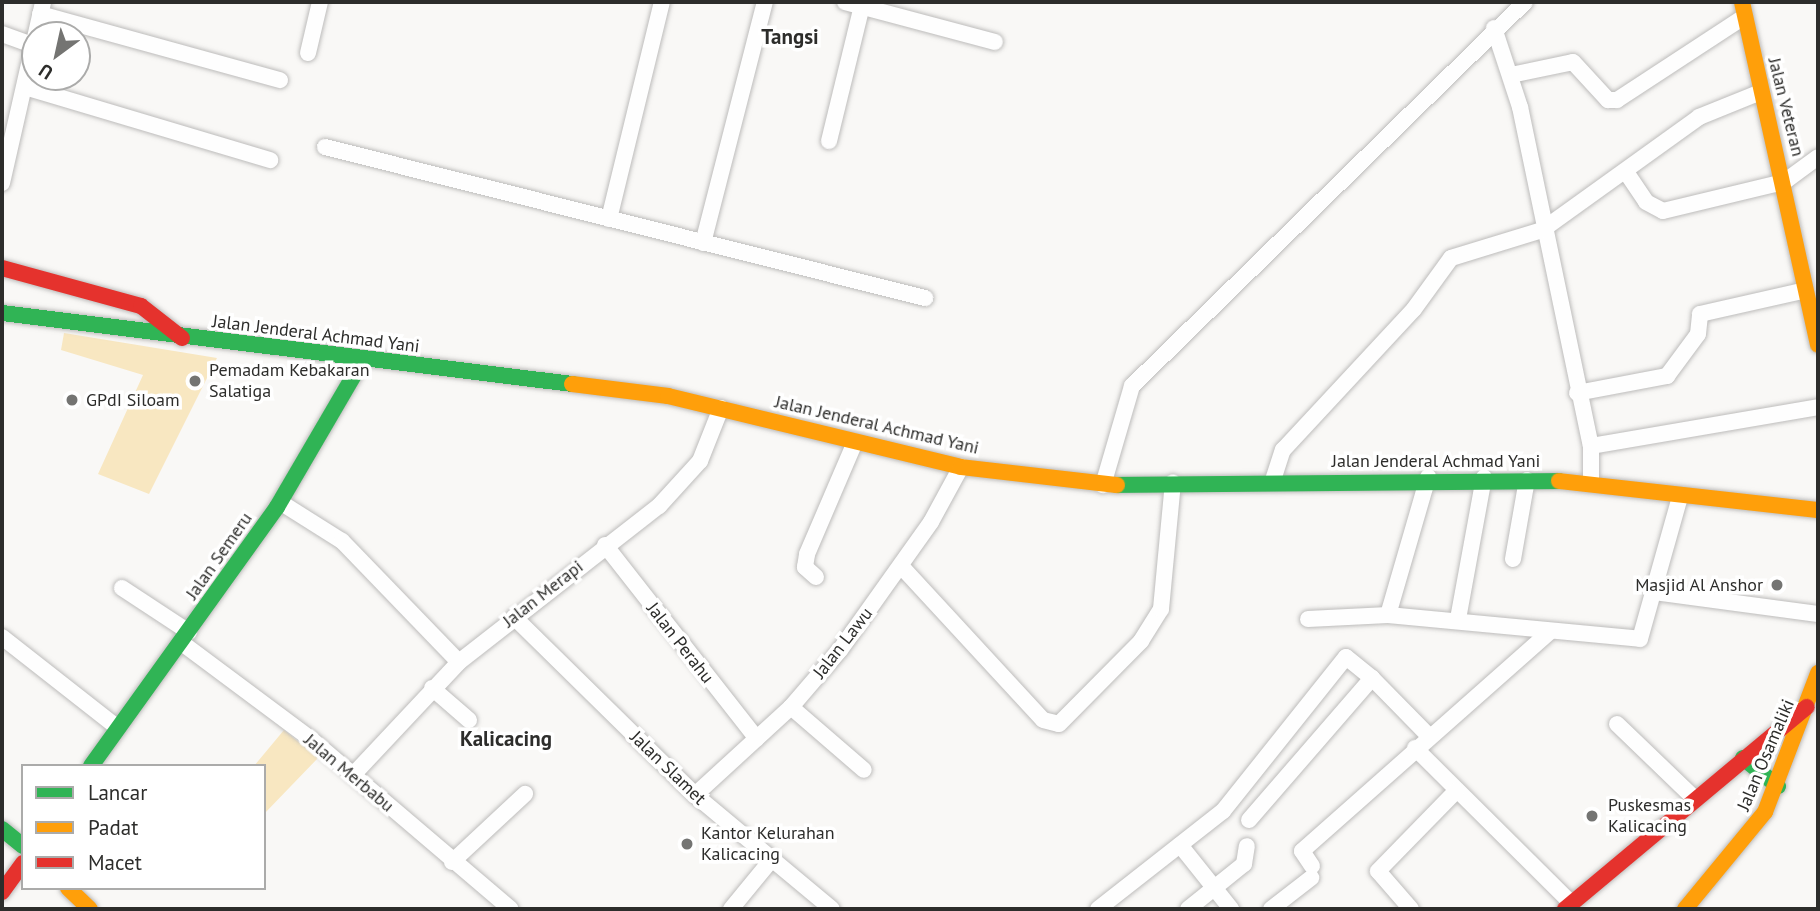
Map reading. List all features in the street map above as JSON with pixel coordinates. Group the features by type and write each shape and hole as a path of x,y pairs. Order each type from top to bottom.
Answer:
{"main road":[{"name":"Jalan Veteran","path":"1743,9 1784,182 1802,291 1818,345"},
{"path":"2,268 141,306 182,338"},
{"name":"Jalan Jenderal Achmad Yani","path":"2,313 363,360 603,386 721,408 961,467 1103,485 1484,477 1591,483 1680,497 1818,510"},
{"name":"Jalan Semeru","path":"92,764 280,502 363,360"},
{"name":"Jalan Osamaliki","path":"1685,909 1752,834 1777,786 1812,705 1818,673"},
{"path":"1569,906 1743,758 1812,705"},
{"path":"1743,758 1777,786"},
{"path":"2,829 21,844"},
{"path":"2,891 21,866"},
{"path":"70,890 90,909"}],"street":[{"path":"308,53 320,2"},
{"path":"609,219 662,2"},
{"path":"704,243 765,2"},
{"path":"845,2 995,41"},
{"path":"1103,485 1132,386 1494,28 1525,2"},
{"path":"829,141 862,6"},
{"path":"41,8 280,80"},
{"path":"1511,75 1570,62 1605,98 1617,100 1743,9"},
{"path":"1494,28 1511,75 1577,393 1591,446 1591,483"},
{"path":"2,34 21,41"},
{"path":"2,183 24,91"},
{"path":"38,91 270,160"},
{"path":"1273,480 1283,450 1414,309 1446,262 1465,249 1542,230 1699,117 1761,92"},
{"path":"325,147 925,298"},
{"path":"1626,172 1646,202 1663,211 1784,182 1818,158"},
{"path":"1577,393 1667,376 1698,334 1700,314 1802,291"},
{"path":"1591,446 1818,407"},
{"name":"Jalan Merapi","path":"353,775 458,662 674,491 706,449 721,408"},
{"path":"816,578 805,567 807,554 855,442"},
{"name":"Jalan Lawu","path":"695,795 790,707 901,566 961,467"},
{"path":"1388,615 1427,477"},
{"path":"1458,618 1484,477"},
{"path":"1513,559 1527,480"},
{"path":"901,566 1043,720 1059,724 1141,641 1161,609 1173,483"},
{"path":"1307,620 1388,615 1458,618 1551,631 1640,639 1680,497"},
{"path":"280,502 342,541 458,662"},
{"name":"Jalan Perahu","path":"605,545 757,739"},
{"name":"Jalan Merbabu","path":"122,587 353,775 452,862 511,909"},
{"path":"1653,592 1818,614"},
{"name":"Jalan Slamet","path":"514,617 695,795 832,909"},
{"path":"1271,909 1311,872 1302,851 1415,748 1551,631"},
{"path":"2,637 118,728"},
{"path":"1104,908 1231,803 1346,657 1429,736"},
{"path":"1249,820 1371,678"},
{"path":"432,688 469,720"},
{"path":"790,707 864,770"},
{"path":"1616,724 1695,799"},
{"path":"1415,748 1569,906"},
{"path":"1411,909 1378,871 1456,791"},
{"path":"452,862 525,794"},
{"path":"1186,819 1197,831"},
{"path":"1180,845 1231,909"},
{"path":"1188,909 1244,864 1247,846"},
{"path":"731,909 772,859"}],"shaded area":[{"path":"64,333 217,358 149,494 98,474 143,375 61,350"},
{"path":"284,730 318,758 266,812 266,764 256,764"}],"traffic: fast":[{"path":"2,313 572,384"},
{"path":"92,764 277,507 363,360"},
{"path":"1117,485 1559,481"},
{"path":"1743,758 1778,786"},
{"path":"2,829 21,844"}],"traffic: slow":[{"path":"1742,2 1818,345"},
{"path":"572,384 668,396 961,467 1117,485"},
{"path":"1559,481 1818,510"},
{"path":"1685,909 1765,812 1818,673"},
{"path":"70,890 90,909"}],"traffic: jam":[{"path":"2,268 141,306 182,338"},
{"path":"1565,909 1807,707"},
{"path":"2,892 21,866"}],"place":[{"name":"Pemadam Kebakaran Salatiga","path":"195,381"},
{"name":"GPdI Siloam","path":"72,400"},
{"name":"Masjid Al Anshor","path":"1777,585"},
{"name":"Puskesmas Kalicacing","path":"1592,816"},
{"name":"Kantor Kelurahan Kalicacing","path":"687,844"}],"district":[{"name":"Tangsi","path":"790,37"},
{"name":"Kalicacing","path":"506,739"}]}
